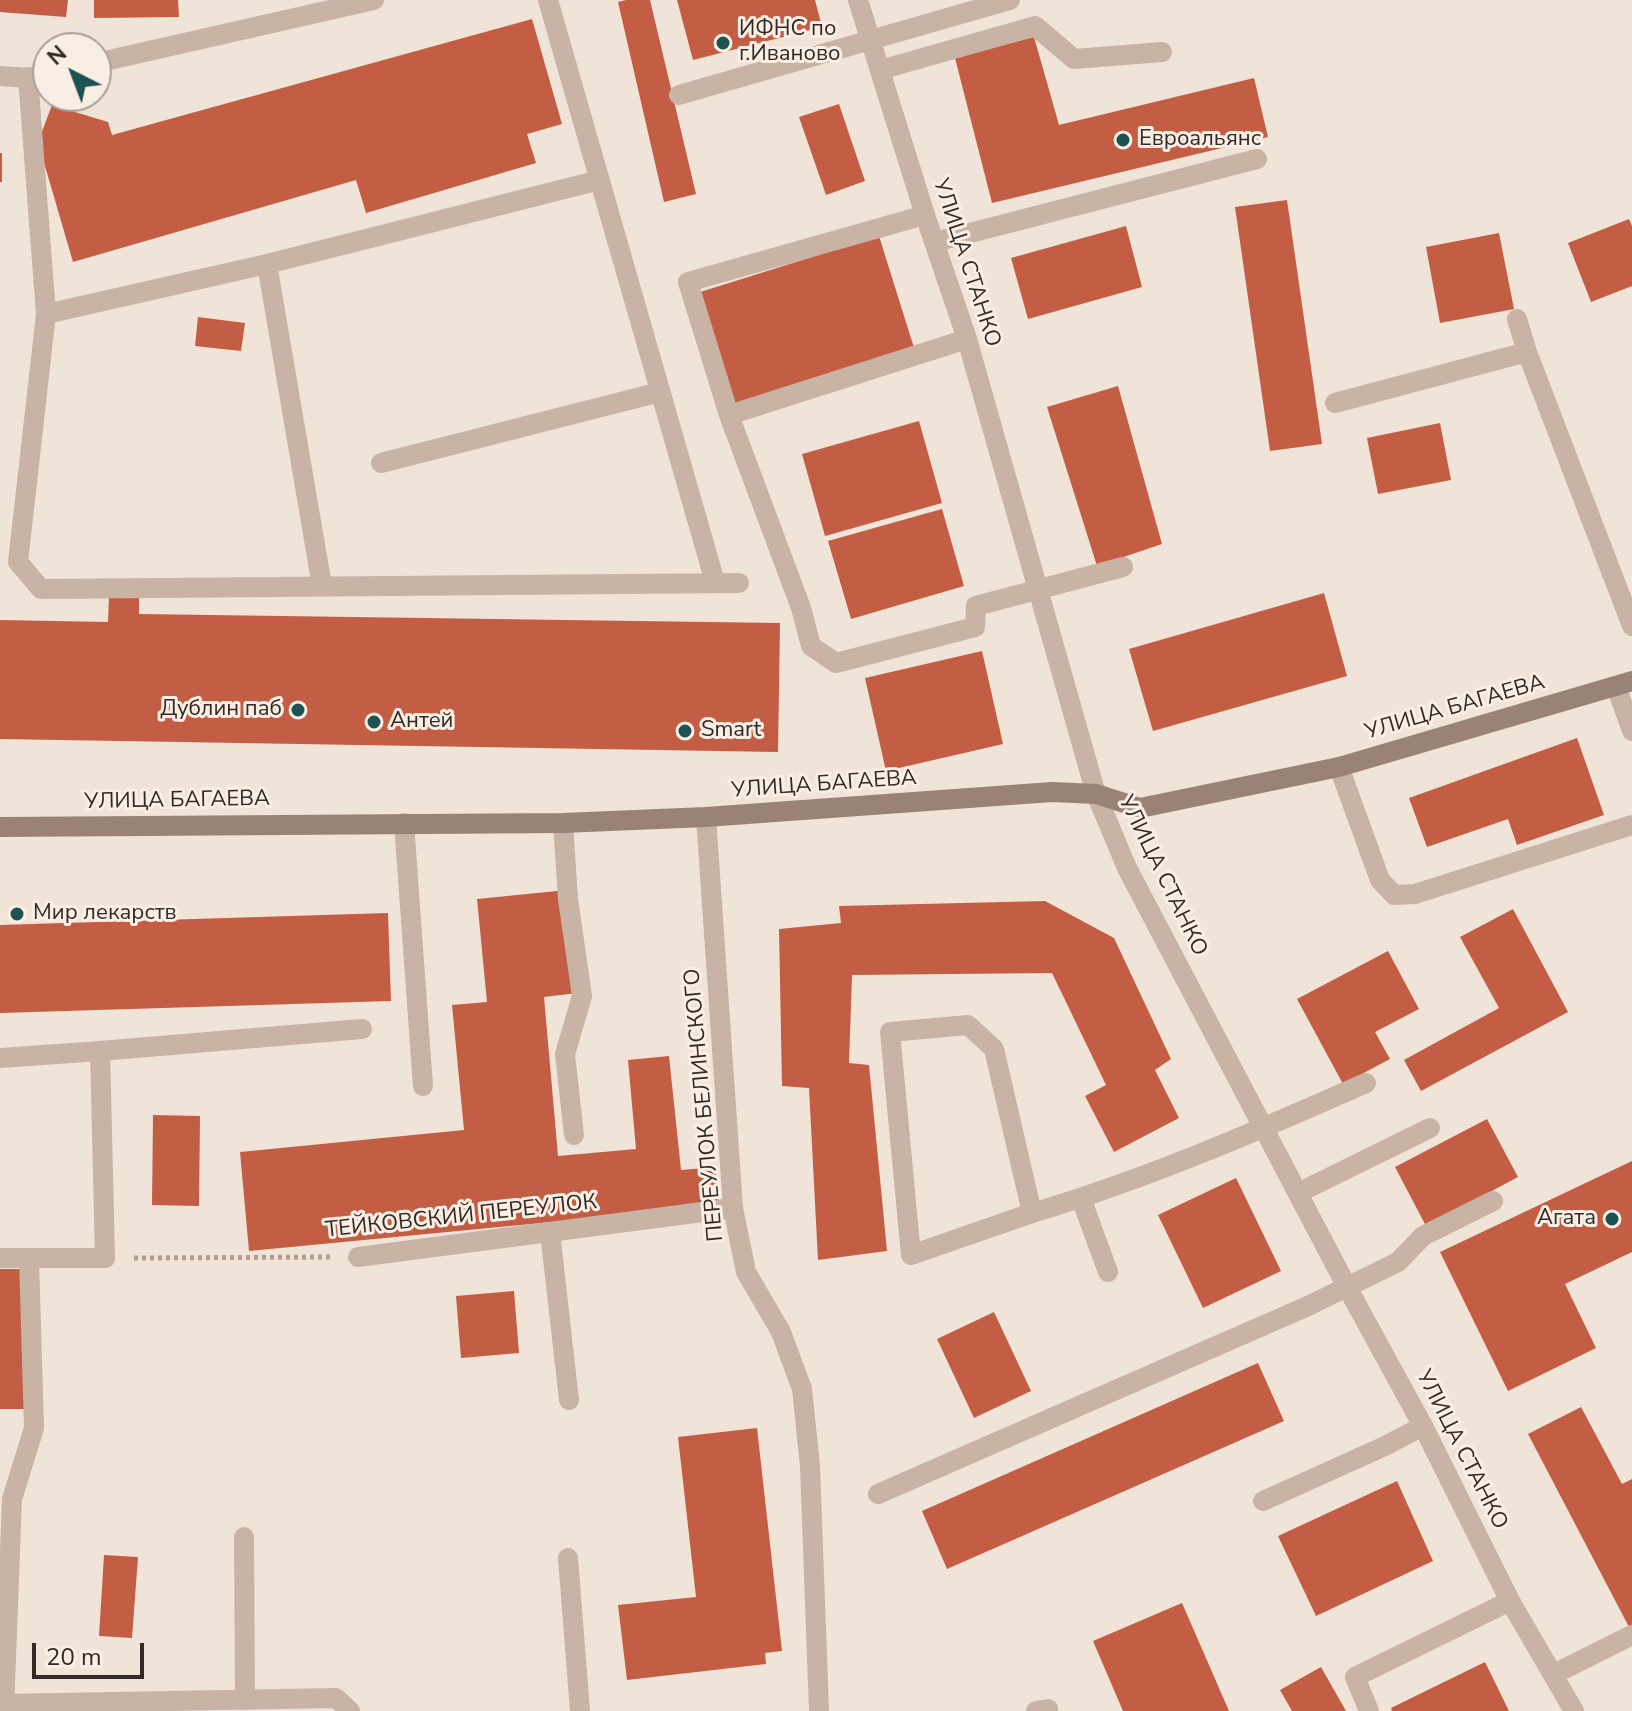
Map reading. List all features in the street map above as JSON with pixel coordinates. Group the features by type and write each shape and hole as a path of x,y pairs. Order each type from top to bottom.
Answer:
{"street":[{"path":"112,59 324,5 374,0"},
{"path":"548,0 715,582"},
{"name":"УЛИЦА СТАНКО","path":"858,0 967,339 1096,794 1127,868 1423,1426 1510,1601 1574,1711"},
{"path":"679,95 1010,0"},
{"path":"880,70 1035,26 1074,59 1162,52"},
{"path":"0,76 32,76"},
{"path":"39,112 46,314 18,562 41,589 739,583"},
{"path":"935,242 1257,159"},
{"path":"46,314 267,264 600,180"},
{"path":"925,215 688,282 729,415 801,608 811,646 836,663 975,627 976,606 1123,567"},
{"path":"267,264 322,586"},
{"path":"1517,319 1632,626"},
{"path":"729,415 967,339"},
{"path":"1335,403 1527,352"},
{"path":"381,463 660,392"},
{"path":"1624,684 1632,731"},
{"name":"УЛИЦА БАГАЕВА","path":"0,827 563,823 706,817 1052,792 1096,794 1140,808 1339,767 1624,684"},
{"path":"1339,767 1380,880 1394,895 1415,894 1632,825"},
{"name":"ПЕРЕУЛОК БЕЛИНСКОГО","path":"706,817 733,1208 746,1272 781,1332 802,1389 810,1466 819,1711"},
{"path":"404,823 423,1086"},
{"path":"563,823 568,899 582,996 565,1054 574,1135"},
{"path":"1032,1213 994,1049 968,1025 890,1032 911,1255 1081,1198 1226,1145 1366,1083"},
{"path":"0,1058 362,1029"},
{"path":"0,1258 105,1258 100,1051"},
{"path":"1298,1193 1430,1128"},
{"path":"1081,1198 1108,1272"},
{"path":"878,1494 1347,1287 1398,1262 1423,1236 1493,1201"},
{"name":"ТЕЙКОВСКИЙ ПЕРЕУЛОК","path":"358,1257 733,1208"},
{"path":"550,1232 569,1400"},
{"path":"29,1259 34,1428 12,1499 3,1706 336,1698 350,1711"},
{"path":"1263,1501 1423,1426"},
{"path":"244,1537 245,1700"},
{"path":"568,1558 580,1711"},
{"path":"1369,1711 1355,1677 1510,1601"},
{"path":"1554,1674 1632,1635"}],"path":[{"name":"ТЕЙКОВСКИЙ ПЕРЕУЛОК","path":"105,1258 358,1257"}],"building":[{"path":"0,0 68,0 66,17 0,12"},
{"path":"94,0 178,0 179,17 94,18"},
{"path":"650,0 696,194 664,202 618,2"},
{"name":"ИФНС по г.Иваново","path":"677,0 815,0 822,27 693,60"},
{"path":"532,19 562,124 527,134 536,163 366,213 356,180 73,262 38,142 49,112 75,112 108,122 112,135"},
{"name":"Евроальянс","path":"1034,37 1059,125 1254,78 1268,137 992,203 955,58"},
{"path":"839,104 865,181 826,195 799,117"},
{"path":"2,153 2,182 0,182"},
{"path":"1287,200 1322,444 1270,451 1235,207"},
{"path":"1629,219 1632,226 1632,286 1591,302 1568,243"},
{"path":"1126,226 1142,287 1028,319 1011,258"},
{"path":"1499,233 1514,309 1440,323 1426,247"},
{"path":"879,236 915,351 732,408 697,293"},
{"path":"198,317 245,323 241,351 195,346"},
{"path":"1118,386 1162,544 1097,566 1047,407"},
{"path":"919,421 942,503 825,536 802,454"},
{"path":"1440,423 1451,480 1378,494 1367,438"},
{"path":"942,509 964,586 851,619 828,541"},
{"path":"1324,593 1347,676 1153,731 1129,649"},
{"path":"109,597 139,597 139,614 780,623 778,752 0,739 0,620 108,622"},
{"path":"982,651 1003,744 886,771 865,678"},
{"path":"1577,738 1604,815 1517,845 1508,819 1427,847 1409,798"},
{"path":"567,890 577,993 544,997 558,1156 636,1149 628,1060 669,1056 681,1170 715,1167 719,1206 249,1251 240,1152 464,1130 452,1005 487,1002 477,899"},
{"path":"1045,901 1114,938 1171,1059 1155,1070 1179,1118 1114,1152 1085,1096 1106,1085 1052,973 852,975 849,1063 869,1065 887,1251 818,1260 809,1088 782,1086 779,929 841,923 839,906"},
{"path":"1513,909 1568,1012 1421,1091 1404,1060 1499,1008 1460,937"},
{"path":"388,913 391,1001 0,1013 0,925"},
{"path":"1388,951 1419,1009 1375,1032 1390,1059 1343,1084 1297,999"},
{"path":"153,1115 200,1116 199,1206 152,1205"},
{"path":"1487,1119 1518,1177 1426,1226 1395,1167"},
{"path":"1632,1161 1632,1252 1565,1284 1596,1348 1508,1391 1440,1252"},
{"path":"1236,1178 1281,1271 1203,1308 1158,1215"},
{"path":"0,1269 28,1269 29,1409 0,1409"},
{"path":"514,1291 519,1353 461,1358 456,1296"},
{"path":"994,1312 1031,1391 974,1418 937,1339"},
{"path":"1258,1363 1284,1421 947,1569 922,1511"},
{"path":"1581,1407 1622,1484 1632,1479 1632,1626 1629,1627 1528,1434"},
{"path":"757,1428 782,1651 765,1653 766,1664 627,1680 618,1605 696,1597 678,1437"},
{"path":"1397,1481 1433,1561 1316,1616 1278,1536"},
{"path":"104,1555 138,1557 132,1638 99,1636"},
{"path":"1182,1603 1229,1711 1123,1711 1093,1641"},
{"path":"1485,1662 1509,1711 1392,1711 1391,1708"},
{"path":"1321,1667 1346,1711 1292,1711 1280,1690"}],"place":[{"name":"ИФНС по г.Иваново","path":"723,43"},
{"name":"Евроальянс","path":"1123,140"},
{"name":"Дублин паб","path":"298,710"},
{"name":"Антей","path":"374,722"},
{"name":"Smart","path":"685,731"},
{"name":"Мир лекарств","path":"17,914"},
{"name":"Агата","path":"1612,1219"}]}
